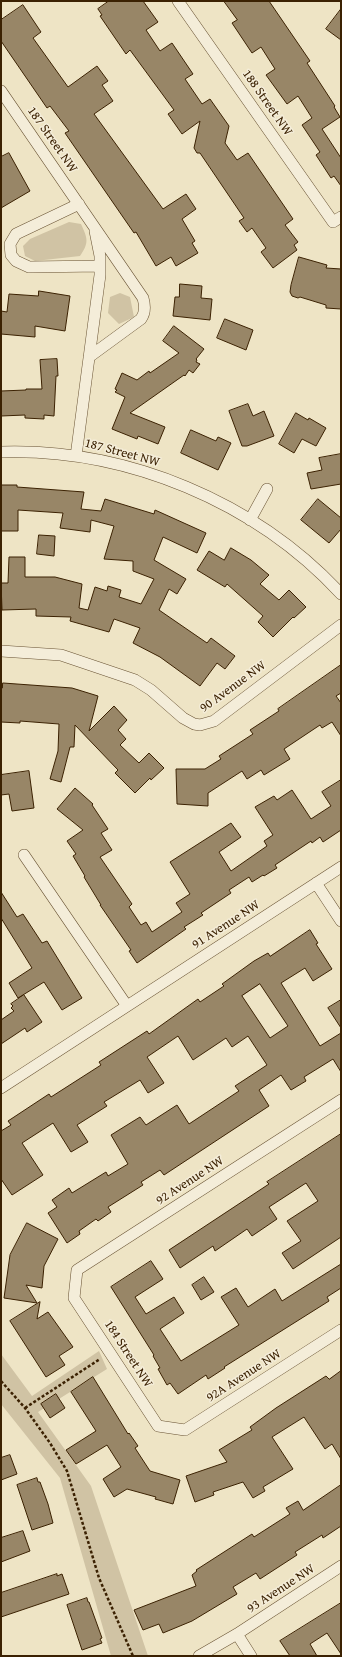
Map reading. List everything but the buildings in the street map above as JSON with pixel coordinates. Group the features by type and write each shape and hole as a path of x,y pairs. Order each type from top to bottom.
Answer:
{"street":[{"name":"188 Street NW","path":"178,1 337,219"},
{"name":"187 Street NW","path":"1,91 140,292 145,309 144,314 137,323 89,357"},
{"path":"79,204 16,234 10,244 11,255 16,261 29,267 100,266"},
{"name":"187 Street NW","path":"94,225 99,248 100,266 76,456 102,460 157,476 201,494 250,520 300,555 341,594"},
{"path":"1,452 39,452 76,456"},
{"path":"250,520 267,489"},
{"name":"90 Avenue NW","path":"1,651 60,655 135,680 151,690 183,718 194,724 200,725 214,721 341,625"},
{"path":"24,855 127,1006"},
{"name":"91 Avenue NW","path":"1,1088 341,867"},
{"path":"316,883 341,921"},
{"name":"92 Avenue NW","path":"74,1298 77,1270 341,1100"},
{"name":"184 Street NW","path":"74,1298 158,1426"},
{"name":"92A Avenue NW","path":"158,1426 185,1430 341,1330"},
{"name":"93 Avenue NW","path":"199,1656 237,1634 341,1566"},
{"path":"237,1634 251,1656"}],"path":[{"path":"25,1408 110,1352"},
{"path":"1,1381 25,1408 50,1443 67,1471 99,1578 133,1656"}],"shaded area":[{"path":"69,222 81,224 86,237 85,248 80,256 35,261 25,256 23,246 30,239"},
{"path":"120,293 130,297 134,317 119,324 108,313 110,297"},
{"path":"99,1351 107,1369 38,1412 91,1486 148,1656 111,1656 60,1478 1,1404 1,1354 32,1396"}]}
